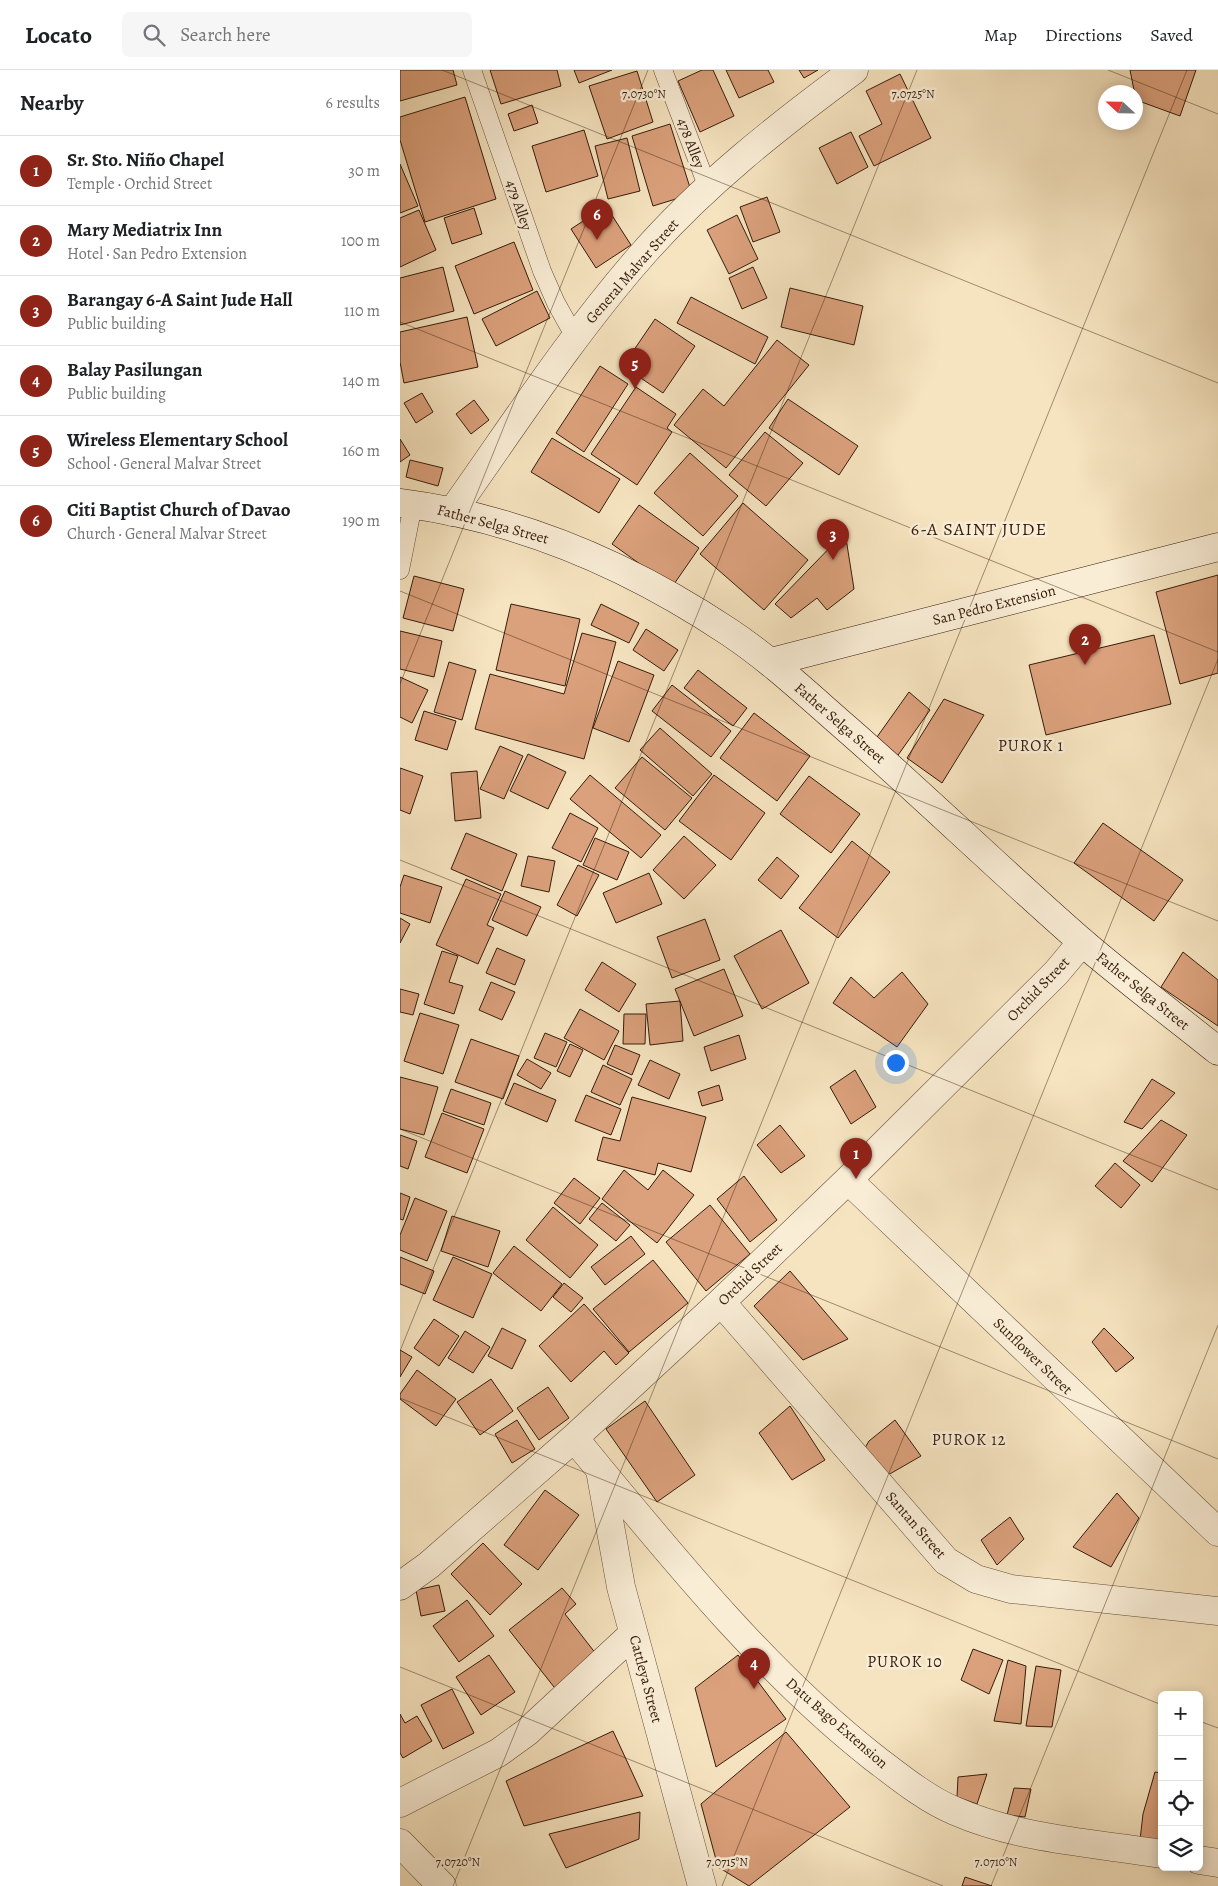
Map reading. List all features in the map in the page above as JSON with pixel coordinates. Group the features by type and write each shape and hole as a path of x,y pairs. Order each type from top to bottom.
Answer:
{"street":[{"name":"General Malvar Street","path":"452,512 575,337 641,256 708,188 768,136 854,70"},
{"name":"Father Selga Street","path":"407,504 452,512 526,530 579,550 645,581 729,632 771,662 922,795 1082,942 1218,1051"},
{"name":"San Pedro Extension","path":"771,662 1218,547"},
{"name":"Orchid Street","path":"400,1586 429,1565 574,1438 721,1302 848,1180 1056,973 1082,942"},
{"name":"Sunflower Street","path":"848,1180 1218,1532"},
{"name":"Santan Street","path":"721,1302 946,1561 976,1580 1011,1589 1218,1611"},
{"name":"Datu Bago Extension","path":"574,1438 718,1606 802,1696 853,1741 902,1779 954,1811 1002,1828 1158,1853"},
{"name":"Cattleya Street","path":"600,1469 621,1587 702,1886"},
{"path":"400,1803 498,1753 520,1737 633,1634"},
{"path":"400,1843 442,1886"},
{"path":"1203,1861 1218,1863"}],"lane":[{"name":"479 Alley","path":"472,70 542,271 556,304 575,337"},
{"name":"478 Alley","path":"663,70 708,188"},
{"path":"400,570 407,504"}],"building":[{"path":"400,70 453,70 457,85 400,101"},
{"path":"490,70 557,70 561,86 501,104"},
{"path":"574,70 612,70 579,83"},
{"path":"702,70 713,70 734,116 700,132 678,81"},
{"path":"726,70 768,70 774,82 739,98"},
{"path":"799,70 818,70 804,78"},
{"path":"1130,70 1196,70 1180,116 1143,103 1143,85 1133,85"},
{"path":"637,71 653,122 607,139 589,86"},
{"path":"900,74 931,138 874,166 859,136 882,124 866,91"},
{"path":"465,97 496,199 425,222 400,140 400,117"},
{"path":"532,105 538,123 514,131 508,114"},
{"path":"670,124 692,194 653,206 632,136"},
{"path":"584,130 598,176 546,192 532,146"},
{"path":"851,132 868,167 837,184 819,148"},
{"path":"627,138 640,191 608,199 595,146"},
{"path":"400,164 418,206 400,213"},
{"path":"767,197 780,232 753,242 740,207"},
{"path":"606,206 631,245 596,268 571,229"},
{"path":"474,208 482,234 452,244 444,218"},
{"path":"419,210 436,250 400,267 400,218"},
{"path":"737,215 758,259 729,274 707,230"},
{"path":"514,242 533,290 474,314 455,266"},
{"path":"443,267 454,311 400,325 400,278"},
{"path":"753,267 767,298 742,309 729,278"},
{"path":"790,288 863,306 854,345 781,327"},
{"path":"537,291 550,318 496,346 482,319"},
{"path":"691,297 768,337 755,364 677,323"},
{"path":"467,317 478,367 404,383 400,362 400,332"},
{"path":"655,319 695,346 663,393 623,366"},
{"path":"777,340 809,365 726,468 674,425 703,389 724,406"},
{"path":"600,366 628,384 584,452 556,433"},
{"path":"636,387 676,414 667,428 672,432 637,485 591,454"},
{"path":"422,393 433,412 416,423 404,403"},
{"path":"788,399 858,446 839,475 769,428"},
{"path":"474,400 489,420 471,434 456,414"},
{"path":"765,432 803,463 766,506 729,475"},
{"path":"552,438 620,479 599,513 531,472"},
{"path":"400,439 410,455 400,462"},
{"path":"690,453 738,496 703,536 654,493"},
{"path":"410,460 443,468 438,486 406,477"},
{"path":"743,503 808,560 764,610 700,554"},
{"path":"639,505 699,548 672,587 612,544"},
{"path":"845,532 854,589 827,610 817,598 791,618 775,604"},
{"path":"1218,575 1218,673 1180,684 1156,592"},
{"path":"414,576 464,589 453,631 403,618"},
{"path":"511,604 580,619 565,686 496,670"},
{"path":"601,604 639,623 629,643 591,625"},
{"path":"646,629 678,650 664,671 633,650"},
{"path":"400,631 442,641 434,677 400,669"},
{"path":"582,633 616,642 584,759 475,729 490,674 564,694"},
{"path":"1154,635 1171,704 1046,735 1029,665"},
{"path":"618,661 654,675 629,742 593,728"},
{"path":"449,662 476,670 462,720 434,712"},
{"path":"698,670 747,708 733,726 684,688"},
{"path":"400,677 428,690 412,723 400,717"},
{"path":"672,685 731,731 711,757 652,711"},
{"path":"909,692 930,710 896,758 877,737"},
{"path":"944,699 984,715 942,783 907,758"},
{"path":"424,711 456,721 447,750 415,740"},
{"path":"754,713 810,756 777,801 720,758"},
{"path":"660,728 712,774 693,796 640,750"},
{"path":"500,746 523,756 504,799 480,789"},
{"path":"528,754 566,772 548,809 510,791"},
{"path":"642,757 692,798 665,830 615,788"},
{"path":"400,768 423,776 410,814 400,810"},
{"path":"477,771 481,818 455,821 451,773"},
{"path":"590,775 661,835 641,858 570,799"},
{"path":"714,775 765,813 731,860 679,821"},
{"path":"809,776 860,814 831,853 780,814"},
{"path":"570,813 598,828 581,862 552,848"},
{"path":"1103,823 1183,880 1154,921 1074,863"},
{"path":"466,833 517,854 502,891 451,869"},
{"path":"684,836 716,865 684,899 653,870"},
{"path":"595,838 629,852 617,880 583,865"},
{"path":"852,841 890,872 838,938 799,908"},
{"path":"528,856 555,861 549,892 521,886"},
{"path":"777,857 799,876 781,899 758,880"},
{"path":"578,865 599,875 577,916 557,905"},
{"path":"649,873 662,904 616,923 603,893"},
{"path":"404,875 442,887 430,923 400,913 400,887"},
{"path":"466,879 501,894 487,925 494,928 478,964 436,945"},
{"path":"505,891 541,907 527,936 492,920"},
{"path":"400,918 410,924 400,943"},
{"path":"705,919 720,960 672,978 657,937"},
{"path":"781,930 809,983 762,1009 734,956"},
{"path":"497,948 525,960 515,985 486,973"},
{"path":"442,951 458,956 449,982 463,986 454,1014 424,1004"},
{"path":"1183,952 1218,980 1218,1026 1161,987"},
{"path":"602,962 636,984 619,1012 585,990"},
{"path":"724,969 743,1016 694,1036 675,989"},
{"path":"902,972 928,1004 897,1047 833,1003 851,977 874,998"},
{"path":"491,982 515,992 502,1020 479,1010"},
{"path":"400,989 419,994 413,1015 400,1012"},
{"path":"680,1001 683,1041 650,1045 646,1004"},
{"path":"580,1009 619,1031 604,1060 564,1038"},
{"path":"420,1013 459,1025 443,1074 404,1061"},
{"path":"624,1014 646,1014 645,1044 623,1044"},
{"path":"545,1033 567,1042 556,1067 534,1058"},
{"path":"739,1035 746,1059 711,1071 704,1047"},
{"path":"471,1039 519,1056 503,1099 455,1082"},
{"path":"570,1044 583,1050 570,1077 557,1071"},
{"path":"615,1045 640,1055 632,1075 607,1064"},
{"path":"527,1059 551,1073 541,1089 517,1075"},
{"path":"650,1060 680,1074 669,1099 638,1085"},
{"path":"603,1065 632,1079 620,1105 591,1092"},
{"path":"855,1070 876,1107 851,1124 830,1087"},
{"path":"400,1077 438,1087 424,1135 400,1129"},
{"path":"1152,1079 1175,1093 1142,1129 1124,1122"},
{"path":"514,1083 556,1100 547,1122 505,1104"},
{"path":"719,1085 723,1100 702,1106 698,1092"},
{"path":"451,1089 491,1103 484,1125 443,1111"},
{"path":"586,1095 621,1109 611,1135 575,1121"},
{"path":"632,1097 706,1117 691,1172 658,1163 655,1175 597,1160 603,1137 620,1141"},
{"path":"442,1113 484,1129 467,1173 425,1157"},
{"path":"1161,1120 1187,1135 1152,1182 1123,1161"},
{"path":"780,1125 805,1156 781,1173 757,1145"},
{"path":"400,1135 417,1141 408,1169 400,1166"},
{"path":"1115,1163 1140,1185 1121,1208 1095,1186"},
{"path":"624,1170 648,1190 663,1170 694,1195 657,1243 602,1199"},
{"path":"744,1176 777,1220 750,1242 717,1199"},
{"path":"574,1178 600,1198 580,1224 554,1203"},
{"path":"400,1193 410,1197 403,1220 400,1219"},
{"path":"415,1198 447,1211 427,1261 400,1250 400,1235"},
{"path":"602,1203 630,1225 616,1241 589,1219"},
{"path":"710,1205 750,1254 706,1291 666,1242"},
{"path":"553,1207 598,1245 570,1278 526,1240"},
{"path":"452,1216 500,1231 488,1267 441,1251"},
{"path":"631,1236 645,1254 605,1285 591,1267"},
{"path":"514,1246 562,1284 541,1311 493,1273"},
{"path":"400,1257 434,1271 425,1294 400,1284"},
{"path":"453,1257 492,1274 473,1318 433,1300"},
{"path":"653,1260 688,1303 629,1352 593,1309"},
{"path":"790,1271 848,1339 803,1360 754,1306"},
{"path":"564,1283 583,1298 571,1312 553,1297"},
{"path":"584,1304 629,1353 616,1365 604,1351 571,1382 539,1346"},
{"path":"434,1319 459,1336 439,1366 414,1348"},
{"path":"502,1328 526,1340 512,1369 488,1356"},
{"path":"1104,1328 1134,1358 1116,1372 1092,1342"},
{"path":"465,1331 490,1347 473,1373 448,1358"},
{"path":"400,1350 412,1357 400,1377"},
{"path":"417,1370 456,1399 436,1426 400,1399 400,1394"},
{"path":"491,1379 513,1411 480,1435 457,1402"},
{"path":"548,1387 569,1418 539,1440 517,1408"},
{"path":"645,1401 695,1475 657,1502 606,1429"},
{"path":"790,1406 825,1460 792,1480 759,1433"},
{"path":"517,1420 535,1449 512,1463 495,1434"},
{"path":"895,1420 921,1456 888,1475 863,1451 869,1441"},
{"path":"545,1490 579,1515 538,1570 504,1545"},
{"path":"1117,1493 1139,1518 1111,1567 1073,1547"},
{"path":"1010,1517 1024,1539 997,1565 981,1540"},
{"path":"483,1543 522,1584 490,1615 451,1574"},
{"path":"439,1585 445,1611 421,1616 416,1590"},
{"path":"562,1588 576,1604 565,1614 600,1659 558,1692 509,1630"},
{"path":"467,1600 494,1636 459,1662 433,1626"},
{"path":"973,1649 1003,1660 989,1694 961,1680"},
{"path":"489,1655 515,1692 481,1715 456,1677"},
{"path":"738,1655 786,1719 716,1767 695,1688"},
{"path":"1008,1660 1026,1666 1021,1724 994,1721"},
{"path":"1036,1666 1061,1670 1052,1727 1026,1726"},
{"path":"452,1689 474,1733 443,1749 421,1705"},
{"path":"400,1714 405,1723 417,1716 432,1741 403,1758 400,1753"},
{"path":"613,1731 643,1796 524,1826 506,1781"},
{"path":"786,1732 850,1807 749,1886 718,1867 701,1804"},
{"path":"1155,1772 1158,1772 1158,1842 1140,1840 1143,1814"},
{"path":"987,1774 977,1804 957,1797 958,1777"},
{"path":"1014,1788 1031,1789 1025,1817 1007,1815"},
{"path":"640,1812 639,1839 566,1868 549,1834"},
{"path":"965,1877 992,1886 962,1886"}],"place":[{"name":"Citi Baptist Church of Davao","path":"597,240"},
{"name":"Wireless Elementary School","path":"635,389"},
{"name":"Barangay 6-A Saint Jude Hall","path":"833,560"},
{"name":"Mary Mediatrix Inn","path":"1085,665"},
{"name":"Sr. Sto. Niño Chapel","path":"856,1179"},
{"name":"Balay Pasilungan","path":"754,1689"}],"district":[{"name":"6-A SAINT JUDE","path":"979,529"},
{"name":"PUROK 1","path":"1031,745"},
{"name":"PUROK 12","path":"969,1439"},
{"name":"PUROK 10","path":"905,1661"}]}
